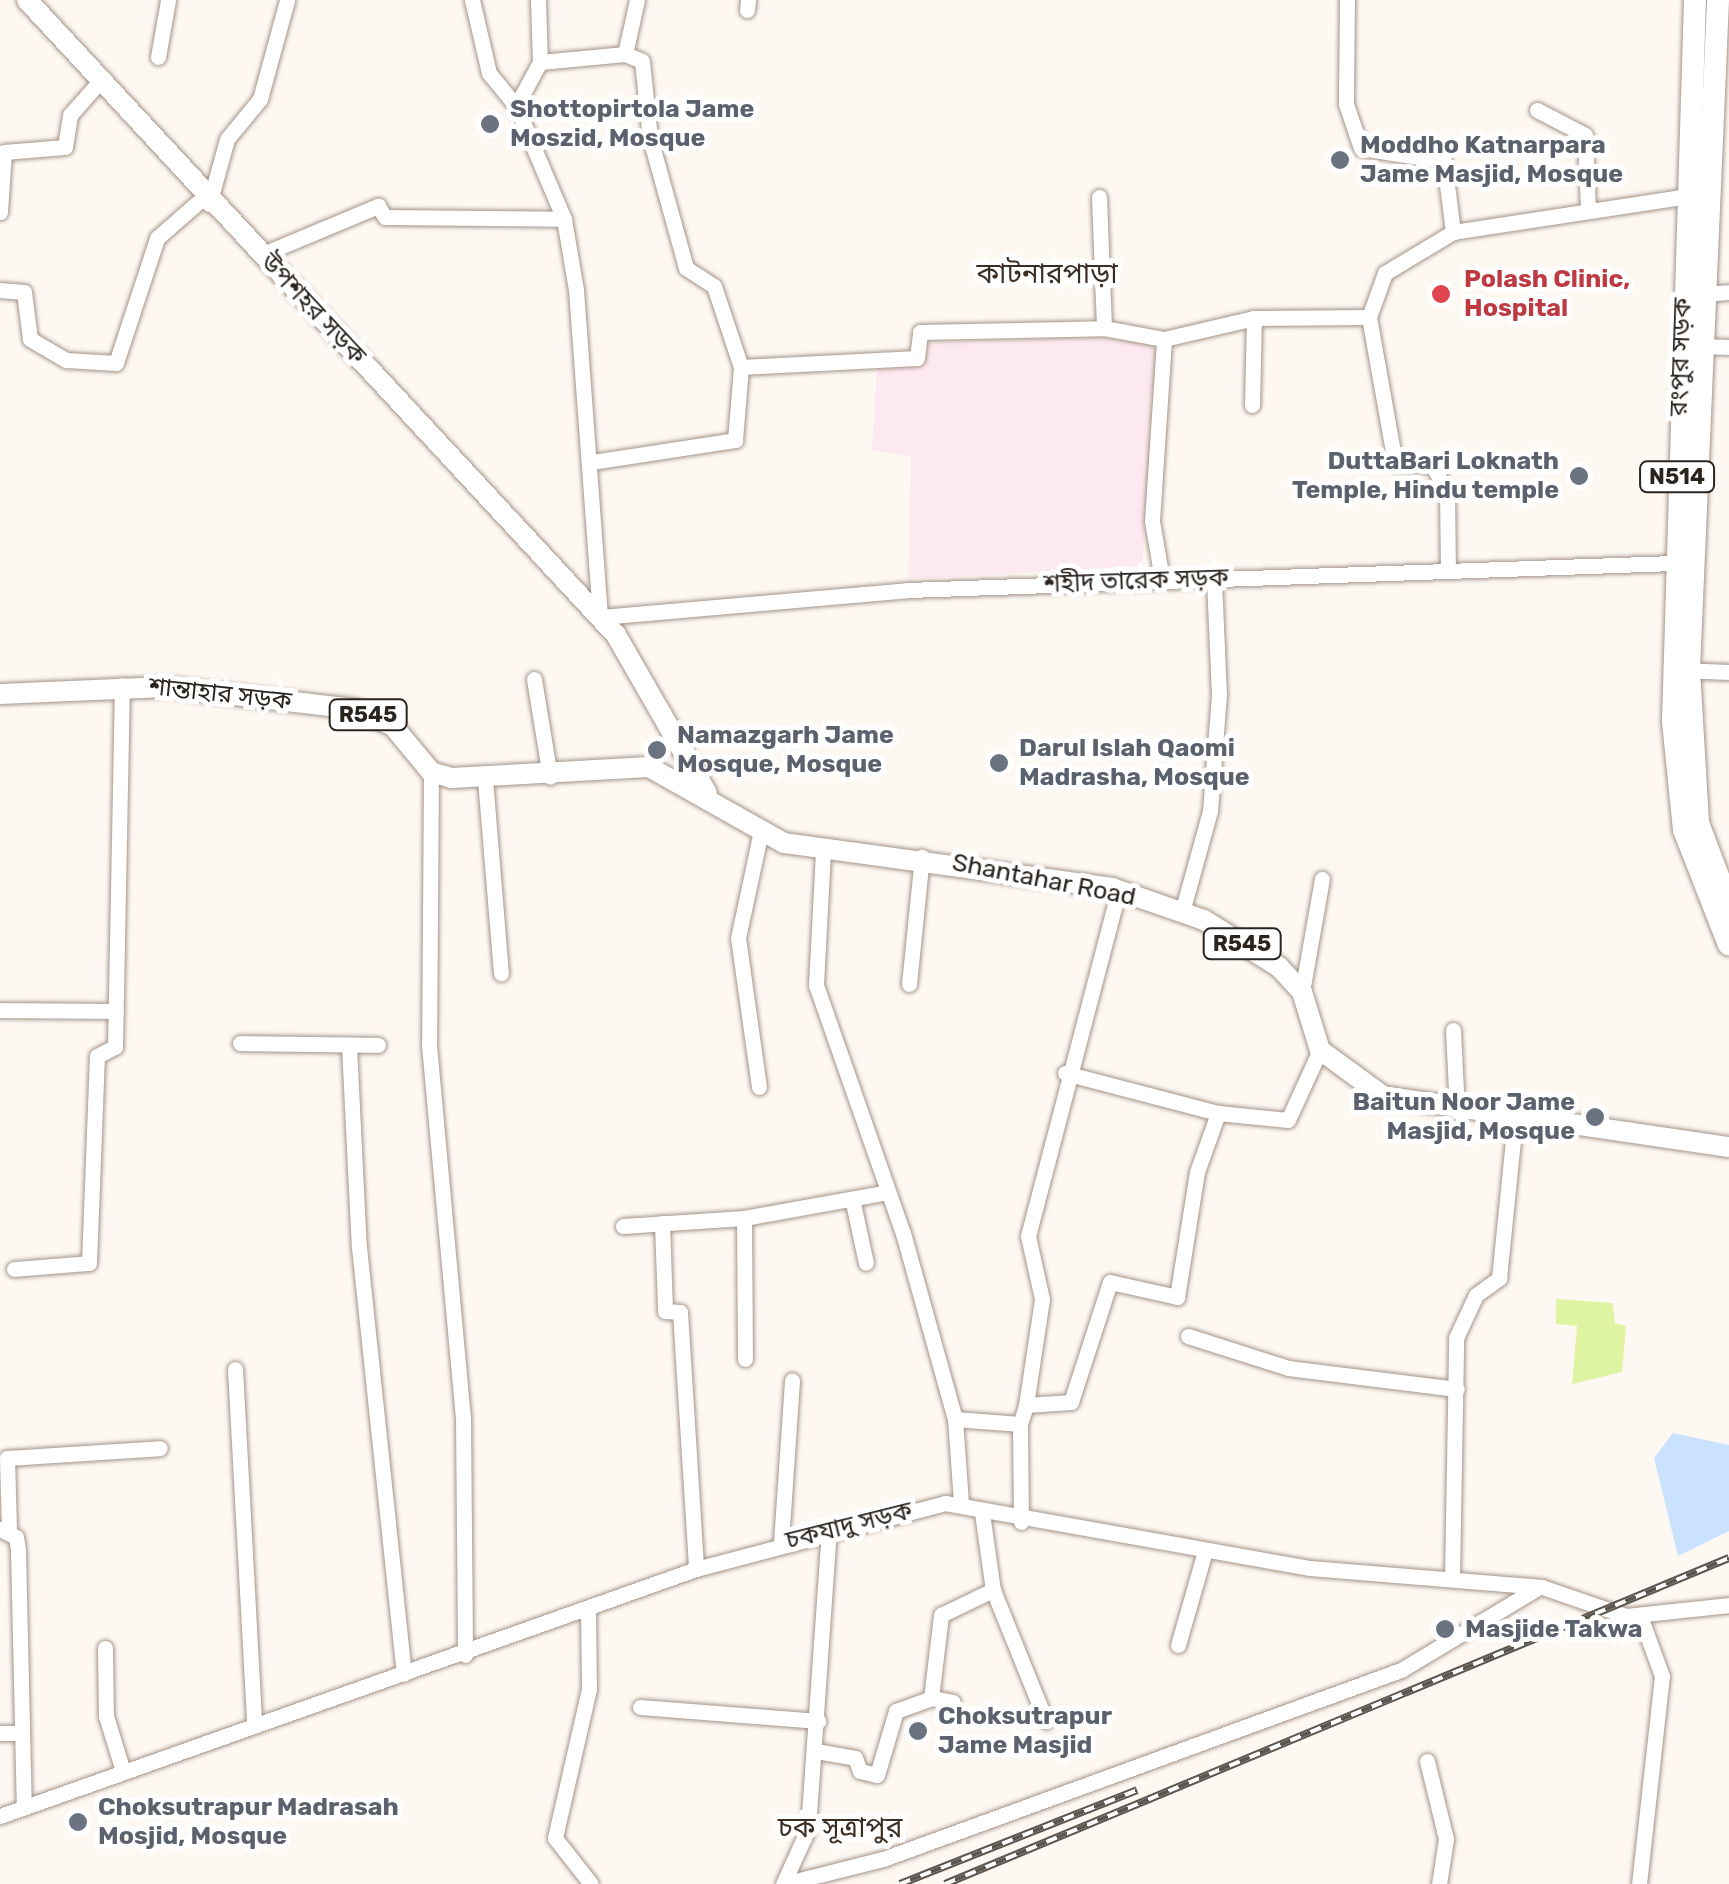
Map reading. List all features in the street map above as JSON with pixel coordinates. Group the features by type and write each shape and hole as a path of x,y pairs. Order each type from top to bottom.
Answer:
{"highway":[{"name":"রংপুর সড়ক","path":"1695,0 1686,196 1680,670 1684,830 1729,945"},
{"name":"N514","path":"1683,564 1702,294 1720,142 1718,0"},
{"name":"রংপুর সড়ক","path":"1680,670 1698,823 1729,906"}],"main road":[{"name":"উপশহর সড়ক","path":"27,0 207,200 263,254 600,617 707,793"},
{"name":"শান্তাহার সড়ক","path":"0,694 122,685 356,710 393,726 431,772"},
{"path":"649,767 675,758 678,740"},
{"name":"R545","path":"431,772 485,779 649,767 707,793"},
{"name":"Shantahar Road","path":"707,793 760,835 824,851 922,857 1120,890 1182,912 1280,967 1302,992"},
{"name":"R545","path":"1302,992 1320,1050"},
{"path":"1320,1050 1383,1096 1514,1121 1729,1148"}],"street":[{"path":"158,56 168,0"},
{"path":"0,290 24,292 30,339 66,360 116,363 157,238 207,200 226,139 260,99 287,0"},
{"path":"472,0 489,73 516,106 564,219 576,290 578,402 592,462 600,617"},
{"path":"516,106 540,62 538,0"},
{"path":"625,54 637,0"},
{"path":"1347,0 1346,104 1361,148 1444,160 1453,232"},
{"path":"540,62 625,54 642,60 650,138 686,268 714,286 741,367 735,440 592,462"},
{"path":"0,212 4,152 65,147 70,115 101,80"},
{"path":"1537,110 1585,135 1588,209"},
{"path":"1448,568 1447,491 1432,465 1395,463 1369,317 1386,273 1453,232 1686,196"},
{"path":"1100,197 1104,328"},
{"path":"263,254 378,206 384,218 564,219"},
{"path":"1702,294 1729,292"},
{"path":"741,367 917,358 920,332 1104,328 1164,339 1254,318 1369,317"},
{"path":"1252,406 1254,318"},
{"path":"1162,579 1152,521 1164,339"},
{"path":"1701,346 1729,347"},
{"name":"শহীদ তারেক সড়ক","path":"600,617 651,606 1162,579 1683,564"},
{"path":"1182,912 1210,811 1219,696 1214,579"},
{"path":"1680,670 1729,672"},
{"path":"534,679 550,777"},
{"path":"14,1268 89,1263 98,1056 115,1046 122,685"},
{"path":"431,772 429,1045 463,1417 465,1655"},
{"path":"485,779 502,973"},
{"path":"759,1087 738,938 760,835"},
{"path":"824,851 816,985 888,1192 954,1419 961,1502 982,1513 1021,1522 1205,1551 1542,1587 1640,1616 1729,1605"},
{"path":"908,984 922,857"},
{"path":"1302,992 1322,878"},
{"path":"1021,1522 1020,1424 1042,1299 1028,1236 1066,1073 1120,890"},
{"path":"0,1010 116,1011"},
{"path":"1453,1030 1457,1112"},
{"path":"240,1043 378,1045"},
{"path":"349,1046 359,1248 404,1674"},
{"path":"1066,1073 1218,1113 1288,1120 1297,1084 1320,1050"},
{"path":"1026,1406 1071,1402 1110,1282 1176,1297 1197,1172 1218,1113"},
{"path":"1452,1579 1456,1338 1476,1295 1499,1278 1508,1242 1514,1121"},
{"path":"623,1226 744,1218 853,1203 888,1192"},
{"path":"853,1203 866,1263"},
{"path":"744,1218 745,1359"},
{"path":"662,1224 665,1311 680,1312 696,1568"},
{"path":"1188,1336 1288,1368 1457,1389"},
{"path":"235,1368 254,1721"},
{"path":"782,1542 792,1380"},
{"path":"954,1419 1020,1424"},
{"path":"24,1807 18,1550 5,1529 7,1458 160,1448"},
{"name":"চকযাদু সড়ক","path":"0,1816 254,1721 465,1655 696,1568 782,1542 961,1502"},
{"path":"982,1513 993,1590 1046,1722"},
{"path":"784,1884 808,1829 829,1532"},
{"path":"1178,1645 1205,1551"},
{"path":"784,1884 883,1858 1384,1676 1542,1587"},
{"path":"931,1698 942,1615 993,1590"},
{"path":"588,1608 588,1689 555,1838 591,1884"},
{"path":"1639,1884 1662,1676 1640,1616"},
{"path":"105,1648 106,1716 122,1768"},
{"path":"816,1751 882,1772 896,1712 931,1698 953,1702"},
{"path":"640,1706 818,1721"},
{"path":"0,1733 22,1732"},
{"path":"1427,1761 1446,1839 1439,1884"}],"shaded area":[{"path":"1125,336 1157,350 1142,566 908,579 911,457 872,450 877,368 922,363 927,343"}],"green space":[{"path":"1556,1299 1613,1303 1615,1323 1626,1326 1622,1372 1572,1384 1577,1326 1556,1324"}],"water":[{"path":"1673,1433 1729,1445 1729,1531 1678,1556 1654,1458"}],"railway":[{"path":"945,1884 1729,1558"},
{"path":"900,1884 1137,1790"}],"place":[{"name":"Shottopirtola Jame Moszid, Mosque","path":"490,124"},
{"name":"Moddho Katnarpara Jame Masjid, Mosque","path":"1340,160"},
{"name":"Polash Clinic, Hospital","path":"1441,294"},
{"name":"DuttaBari Loknath Temple, Hindu temple","path":"1579,476"},
{"name":"Namazgarh Jame Mosque, Mosque","path":"657,750"},
{"name":"Darul Islah Qaomi Madrasha, Mosque","path":"999,763"},
{"name":"Baitun Noor Jame Masjid, Mosque","path":"1595,1117"},
{"name":"Masjide Takwa","path":"1445,1629"},
{"name":"Choksutrapur Jame Masjid","path":"918,1731"},
{"name":"Choksutrapur Madrasah Mosjid, Mosque","path":"78,1822"}],"district":[{"name":"কাটনারপাড়া","path":"1047,274"},
{"name":"চক সূত্রাপুর","path":"840,1828"}]}
